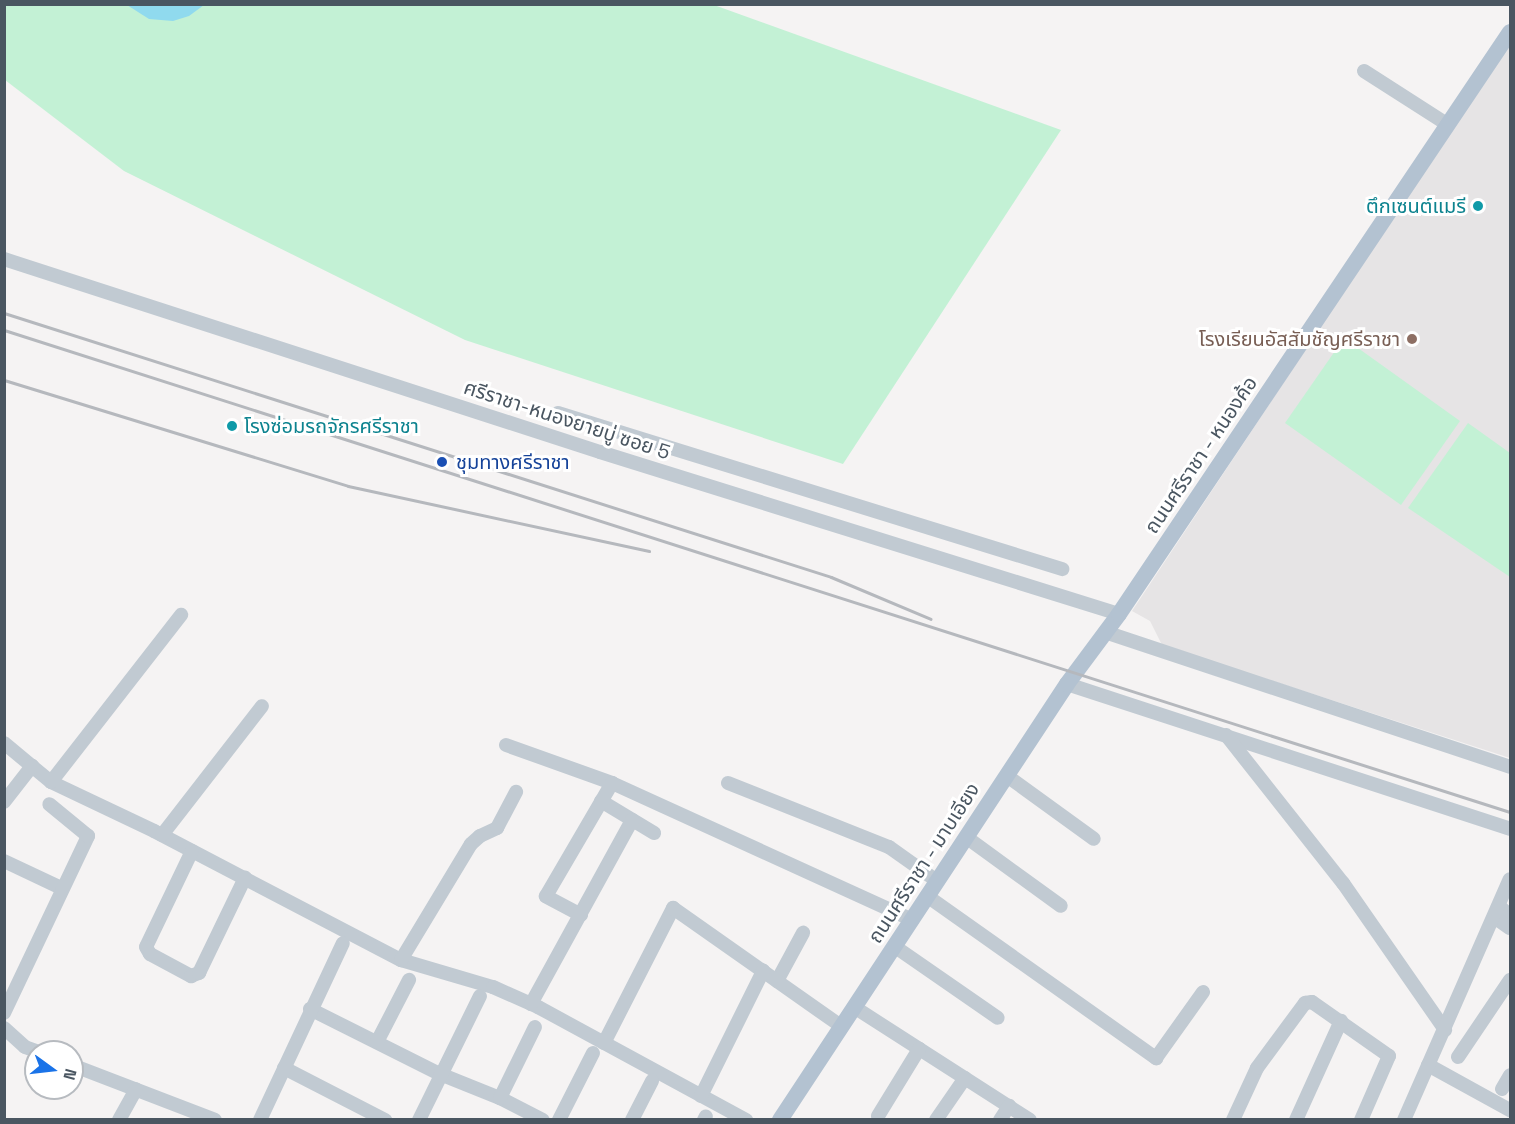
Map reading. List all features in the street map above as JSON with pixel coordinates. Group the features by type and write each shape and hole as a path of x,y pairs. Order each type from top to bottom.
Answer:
{"main road":[{"name":"ถนนศรีราชา - หนองค้อ","path":"1106,632 1510,32"},
{"name":"ถนนศรีราชา - มาบเอียง","path":"780,1119 1067,684 1106,632"}],"street":[{"path":"1364,71 1447,124"},
{"name":"ศรีราชา-หนองยายบู่ ซอย 5","path":"4,259 1119,614"},
{"path":"558,412 1062,569"},
{"path":"894,543 902,521"},
{"path":"51,782 181,615"},
{"path":"1106,632 1510,767"},
{"path":"1067,684 1510,829"},
{"path":"162,835 262,706"},
{"path":"1226,735 1343,883 1445,1030"},
{"path":"4,743 51,782 162,835 401,960 493,987 531,1004 746,1119"},
{"path":"506,745 612,783 912,920"},
{"path":"4,802 32,766"},
{"path":"1007,776 1094,839"},
{"path":"580,915 546,896 612,783"},
{"path":"728,783 889,848 937,881"},
{"path":"401,960 471,844 480,836 498,828 516,792"},
{"path":"601,801 654,833"},
{"path":"4,1012 61,888 88,836 50,804"},
{"path":"531,1004 633,820"},
{"path":"966,837 1061,906"},
{"path":"192,851 146,947 150,954 191,976 198,973 245,878"},
{"path":"6,865 61,888"},
{"path":"1404,1119 1510,879"},
{"path":"927,896 1156,1058 1203,992"},
{"path":"604,1043 673,908 842,1026"},
{"path":"1496,911 1510,916"},
{"path":"1496,911 1510,928"},
{"path":"777,981 803,933"},
{"path":"260,1119 343,943"},
{"path":"894,946 998,1018"},
{"path":"701,1096 763,971"},
{"path":"377,1042 409,980"},
{"path":"1458,1057 1510,980"},
{"path":"419,1119 480,996"},
{"path":"1233,1119 1257,1068 1305,1003 1317,1004 1389,1056 1361,1119"},
{"path":"854,1007 1030,1119"},
{"path":"310,1009 440,1074 500,1098 543,1119"},
{"path":"1296,1119 1341,1021"},
{"path":"500,1098 535,1027"},
{"path":"4,1028 24,1046"},
{"path":"878,1116 919,1049"},
{"path":"559,1119 593,1053"},
{"path":"1428,1065 1506,1113"},
{"path":"284,1068 385,1119"},
{"path":"84,1070 215,1119"},
{"path":"1502,1089 1510,1075"},
{"path":"936,1119 965,1078"},
{"path":"632,1119 652,1081"},
{"path":"119,1119 136,1089"},
{"path":"1000,1119 1009,1106"}],"shaded area":[{"name":"โรงเรียนอัสสัมชัญศรีราชา","path":"1510,42 1510,758 1162,645 1150,621 1132,611"}],"green space":[{"path":"4,5 714,5 1061,130 843,464 465,340 124,171 5,80"},
{"path":"1344,338 1460,421 1401,505 1285,423"},
{"path":"1468,423 1510,453 1510,577 1408,508"}],"water":[{"path":"127,5 204,5 189,16 173,21 149,19"}],"railway":[{"path":"4,313 831,577 931,619"},
{"path":"4,330 1510,812"},
{"path":"4,380 348,486 649,551"}],"place":[{"name":"ตึกเซนต์แมรี","path":"1478,206"},
{"name":"โรงเรียนอัสสัมชัญศรีราชา","path":"1412,339"},
{"name":"โรงซ่อมรถจักรศรีราชา","path":"232,426"},
{"name":"ชุมทางศรีราชา","path":"442,462"}]}
